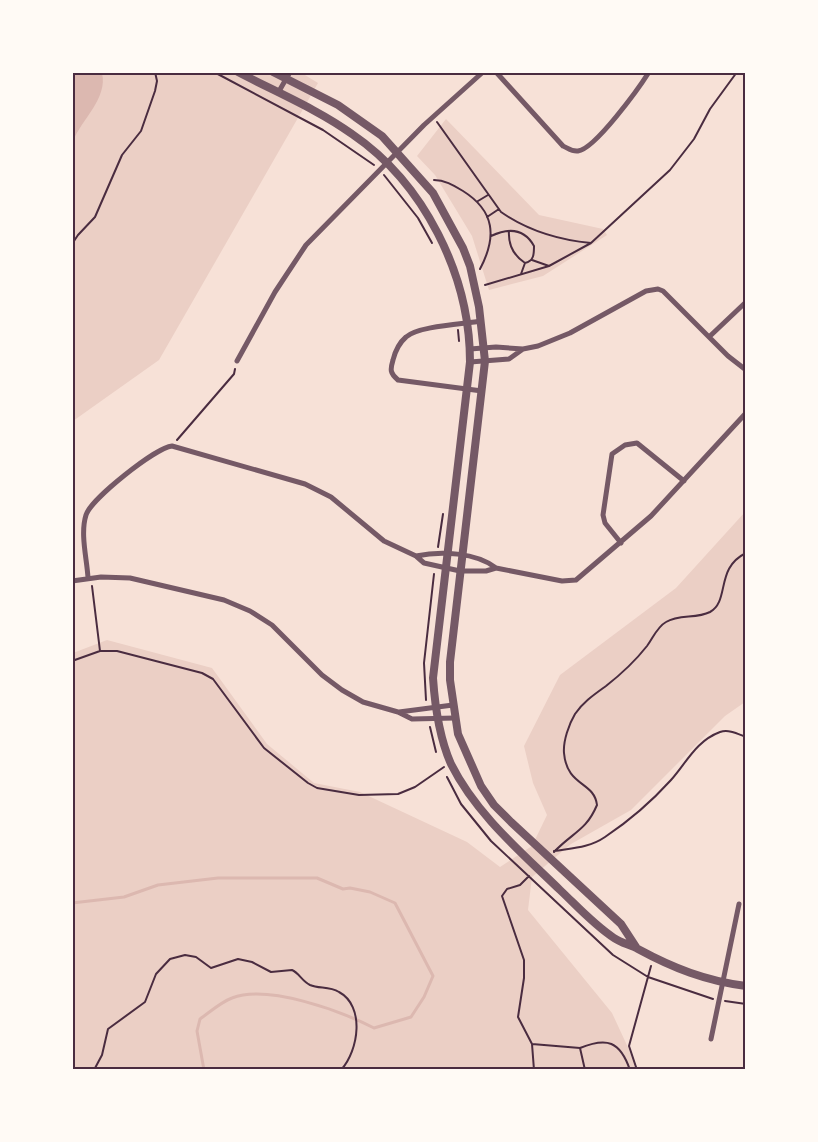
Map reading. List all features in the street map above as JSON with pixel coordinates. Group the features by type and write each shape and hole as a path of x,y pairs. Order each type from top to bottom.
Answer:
{"street":[{"path":"238,72 337,124 370,147 412,191 436,230 455,275 466,323 470,362 434,661 436,707 451,763 475,802 537,868 615,939 690,974 746,986"},
{"path":"273,72 288,76 338,105 363,121 398,152 433,193 470,266 481,321 485,362 450,662 454,718 463,747 481,786 505,817 551,854 620,924 636,948"},
{"path":"237,361 294,261 317,233 433,116 483,72"},
{"path":"496,72 563,146 579,151 594,142 624,108 649,72"},
{"path":"278,93 288,76"},
{"path":"470,349 485,347 523,349 553,340 646,291 658,289 663,291 709,337 746,370"},
{"path":"709,337 746,302"},
{"path":"481,321 416,331 407,336 400,344 390,369 391,374 398,380 482,391"},
{"path":"470,362 510,359 523,349"},
{"path":"416,556 462,555 487,561 496,568 570,582 583,575 651,516 746,413"},
{"path":"621,543 608,528 603,515 612,454 625,445 637,443 684,482"},
{"path":"90,577 84,527 89,509 97,498 157,451 172,446 300,481 331,498 384,541 416,556 424,563 444,570 486,571 496,568"},
{"path":"72,581 90,577 144,580 238,605 272,625 322,675 342,690 369,704 398,712 412,719 454,718"},
{"path":"398,712 453,705"},
{"path":"711,1039 725,983 739,904"}],"path":[{"path":"72,244 95,217 122,155 141,131 155,91 157,81 155,72"},
{"path":"485,285 549,266 591,243 670,170 694,139 710,109 736,72"},
{"path":"433,116 498,209 517,222 558,238 591,243"},
{"path":"434,180 445,181 455,185 478,201 488,217 491,236 488,250 480,269"},
{"path":"478,201 488,195"},
{"path":"488,217 498,209"},
{"path":"517,222 517,230"},
{"path":"491,236 517,230 531,240 534,246 532,259"},
{"path":"509,231 510,247 514,254 525,263"},
{"path":"532,259 549,266"},
{"path":"521,274 525,263 532,259"},
{"path":"172,446 234,374 237,361"},
{"path":"551,854 564,841 586,826 598,805 593,794 569,774 566,768 565,741 574,715 582,705 614,678 647,646 661,625 678,618 711,612 717,605 726,574 737,557 746,553"},
{"path":"90,577 100,651"},
{"path":"72,661 100,651 117,651 193,670 213,679 264,748 308,784 317,788 359,796 398,794 415,787 442,768"},
{"path":"551,854 576,849 604,838 646,805 672,780 688,756 704,741 726,731 746,737"},
{"path":"534,1070 532,1044 518,1018 524,978 524,960 502,896 507,889 520,885 537,868"},
{"path":"94,1070 102,1055 108,1029 145,1002 156,974 164,963 185,956 201,959 211,968 238,959 252,962 271,972 292,970 312,986 329,988 340,992 352,1003 357,1014 353,1049 348,1061 341,1070"},
{"path":"637,1070 629,1046 653,958"},
{"path":"532,1044 580,1048 596,1041 607,1042 622,1053 630,1070"},
{"path":"580,1048 585,1070"}],"shaded area":[{"path":"73,72 102,73 103,82 98,100 73,141"},
{"path":"300,72 318,83 159,360 73,421 73,73"},
{"path":"446,119 539,215 603,229 607,235 543,276 489,290 472,236 435,175 417,156"},
{"path":"745,512 745,702 725,716 631,810 571,844 532,877 528,910 612,1013 638,1069 73,1070 73,653 107,640 212,668 267,744 314,783 360,792 467,842 500,867 532,846 547,815 533,783 524,746 560,675 676,588"}],"waterway":[{"path":"72,903 124,897 158,885 218,878 317,878 343,889 350,888 370,892 395,903 433,976 424,997 411,1017 374,1028 343,1014 304,1001 265,994 232,998 200,1019 197,1031 204,1070"}]}
